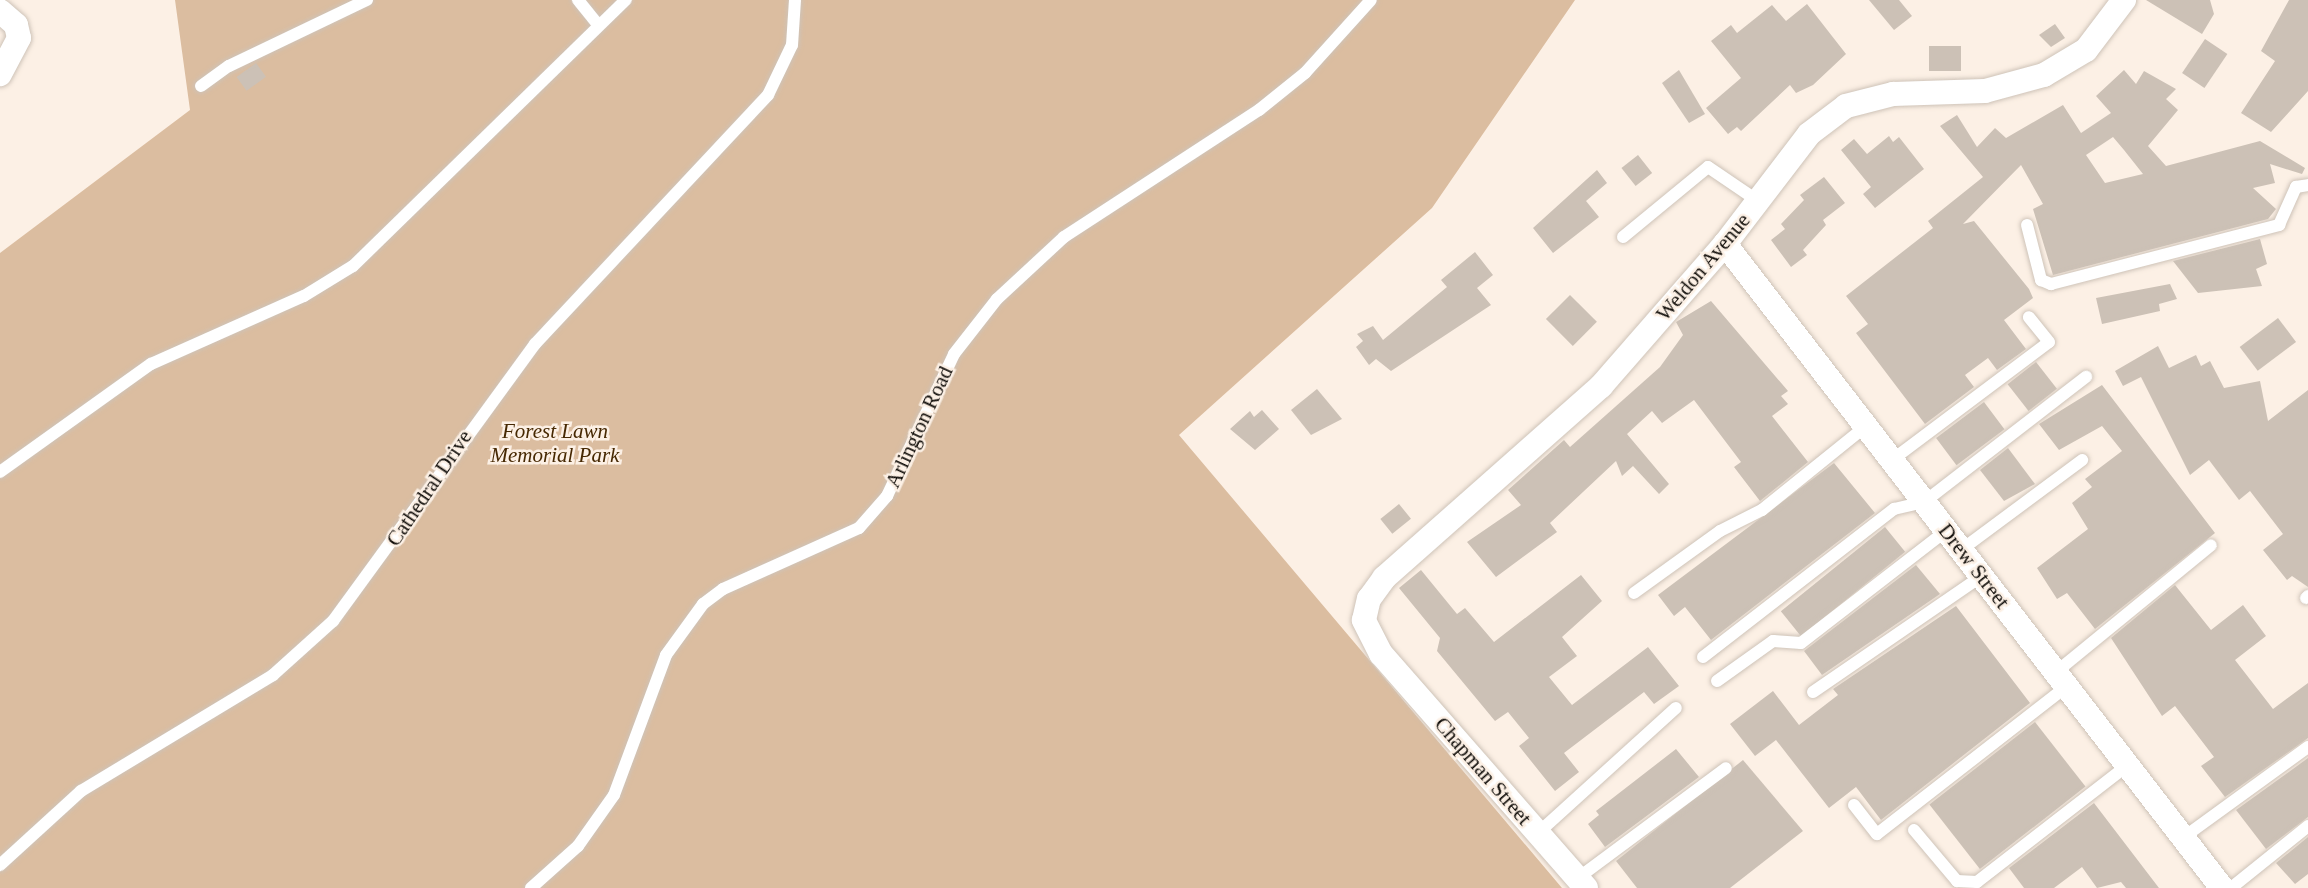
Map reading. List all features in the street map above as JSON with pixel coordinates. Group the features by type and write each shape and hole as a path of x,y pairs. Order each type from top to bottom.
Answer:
{"street":[{"name":"Weldon Avenue","path":"1381,654 1364,620 1368,599 1384,578 1601,386 1725,244 1809,134 1846,106 1893,94 1985,90 2044,75 2086,51 2124,0"},
{"path":"0,11 16,25 19,38 0,74"},
{"name":"Drew Street","path":"1725,244 2220,887"},
{"name":"Chapman Street","path":"1381,654 1582,883"}],"lane":[{"path":"201,86 229,66 367,0"},
{"path":"578,0 598,25"},
{"path":"0,472 150,364 304,296 353,266 626,0"},
{"name":"Cathedral Drive","path":"0,865 81,791 273,676 333,621 536,344 760,105 792,45 795,0"},
{"name":"Arlington Road","path":"531,888 578,846 614,795 666,655 703,604 723,589 859,528 887,496 954,354 997,299 1064,237 1268,103 1371,0"},
{"path":"1623,237 1708,167 1758,201"},
{"path":"2027,225 2041,280 2051,284 2279,225 2296,187 2308,185"},
{"path":"1892,460 2049,342 2029,317"},
{"path":"1703,657 1894,509 1924,502 2086,377"},
{"path":"1634,593 1720,531 1762,510 1866,426"},
{"path":"1717,681 1773,641 1801,642 1954,540 2082,460"},
{"path":"1854,805 1877,834 2062,679 2211,545"},
{"path":"1813,692 1982,576"},
{"path":"1538,833 1676,709"},
{"path":"2184,837 2308,747"},
{"path":"1914,830 1957,881 1977,882 2128,765"},
{"path":"1582,883 1726,768"},
{"path":"2220,887 2308,826"}],"green space":[{"name":"Forest Lawn Memorial Park","path":"175,0 1575,0 1432,208 1179,435 1562,888 0,888 0,253 190,110"}],"building":[{"path":"1869,0 1899,0 1912,16 1894,30"},
{"path":"2146,0 2210,0 2214,14 2202,34"},
{"path":"2289,0 2308,0 2308,91 2271,132 2241,113 2275,61 2261,51"},
{"path":"1807,4 1846,54 1813,85 1796,93 1790,85 1741,131 1737,127 1728,134 1706,108 1741,78 1711,41 1731,25 1737,33 1772,5 1786,21"},
{"path":"2055,24 2065,38 2051,47 2039,35"},
{"path":"2205,39 2227,54 2204,88 2182,73"},
{"path":"1929,46 1961,46 1961,71 1929,71"},
{"path":"256,63 266,77 247,91 237,77"},
{"path":"1679,70 1705,114 1689,123 1662,83"},
{"path":"2124,70 2136,84 2144,71 2176,89 2166,99 2178,110 2148,146 2166,166 2260,141 2305,168 2302,174 2270,164 2275,183 2253,188 2276,209 2268,219 2053,275 2033,209 2043,204 2021,165 1963,224 1974,221 2029,289 2033,298 2004,320 2026,349 1997,370 1988,358 1965,375 1974,387 1925,424 1856,333 1868,324 1846,296 1933,228 1928,221 1983,177 1940,126 1957,115 1977,147 1995,128 2006,138 2063,105 2081,133 2111,113 2096,96","holes":["2113,137 2143,174 2105,183 2086,155"]},
{"path":"1889,136 1893,142 1899,137 1924,169 1875,208 1863,194 1871,187 1841,150 1854,139 1867,154"},
{"path":"1638,155 1652,173 1636,186 1621,168"},
{"path":"1597,170 1607,183 1586,201 1599,217 1553,253 1533,228"},
{"path":"1824,177 1845,203 1823,220 1826,225 1803,250 1807,255 1791,267 1771,240 1785,229 1781,224 1804,200 1800,195"},
{"path":"2260,239 2267,264 2256,269 2262,286 2198,293 2173,261"},
{"path":"1475,252 1493,275 1477,288 1491,305 1391,371 1376,359 1369,365 1356,347 1363,341 1357,334 1373,326 1383,340 1447,287 1441,280"},
{"path":"2170,284 2177,299 2159,304 2160,311 2102,324 2096,298"},
{"path":"1570,295 1597,322 1573,346 1546,319"},
{"path":"1711,301 1788,391 1781,396 1788,404 1772,416 1808,462 1760,501 1734,467 1741,462 1694,400 1662,423 1652,411 1627,434 1669,484 1659,494 1633,466 1622,476 1616,461 1550,523 1557,532 1496,577 1467,542 1521,505 1508,490 1564,440 1570,447 1660,367 1683,335 1676,322"},
{"path":"2278,318 2296,342 2258,371 2240,347"},
{"path":"2158,346 2169,368 2196,355 2201,366 2210,361 2224,388 2260,381 2268,421 2308,390 2308,587 2292,576 2287,580 2263,550 2283,534 2250,491 2239,500 2209,460 2190,475 2141,377 2123,386 2115,371"},
{"path":"2036,362 2057,389 2029,411 2008,384"},
{"path":"2102,385 2215,533 2095,629 2067,593 2057,599 2037,568 2088,529 2072,503 2092,487 2085,479 2122,451 2102,426 2059,450 2039,424"},
{"path":"1317,389 1342,419 1311,435 1291,410"},
{"path":"1984,402 2004,429 1957,465 1936,438"},
{"path":"1262,410 1279,429 1255,450 1230,429 1250,411 1254,417"},
{"path":"2008,448 2035,484 2004,501 1980,470"},
{"path":"1834,463 1875,513 1711,640 1685,607 1674,616 1658,595"},
{"path":"1399,504 1411,519 1392,534 1380,519"},
{"path":"1885,527 1905,552 1801,636 1781,611"},
{"path":"1916,565 1940,594 1822,675 1804,651"},
{"path":"1421,570 1457,614 1465,608 1494,642 1581,575 1602,601 1562,637 1577,656 1549,677 1572,705 1648,647 1679,686 1654,704 1644,692 1564,753 1579,772 1555,791 1519,746 1529,738 1508,712 1495,721 1437,651 1440,638 1399,588"},
{"path":"2175,585 2211,630 2243,605 2266,636 2235,660 2273,709 2308,683 2308,738 2225,797 2201,766 2214,757 2175,706 2162,716 2111,638"},
{"path":"1956,606 2030,703 1881,820 1856,787 1829,808 1776,740 1755,756 1730,724 1773,691 1799,725 1838,695 1833,689"},
{"path":"2035,722 2085,787 1980,869 1929,804"},
{"path":"1676,749 1699,777 1605,847 1588,824 1599,815 1596,811"},
{"path":"2308,758 2308,817 2266,849 2236,810"},
{"path":"1743,760 1803,831 1730,888 1637,888 1616,861"},
{"path":"2094,803 2159,888 2126,888 2121,882 2097,888 2082,867 2054,888 2024,888 2009,868"},
{"path":"2308,837 2308,874 2295,884 2276,863"}]}
